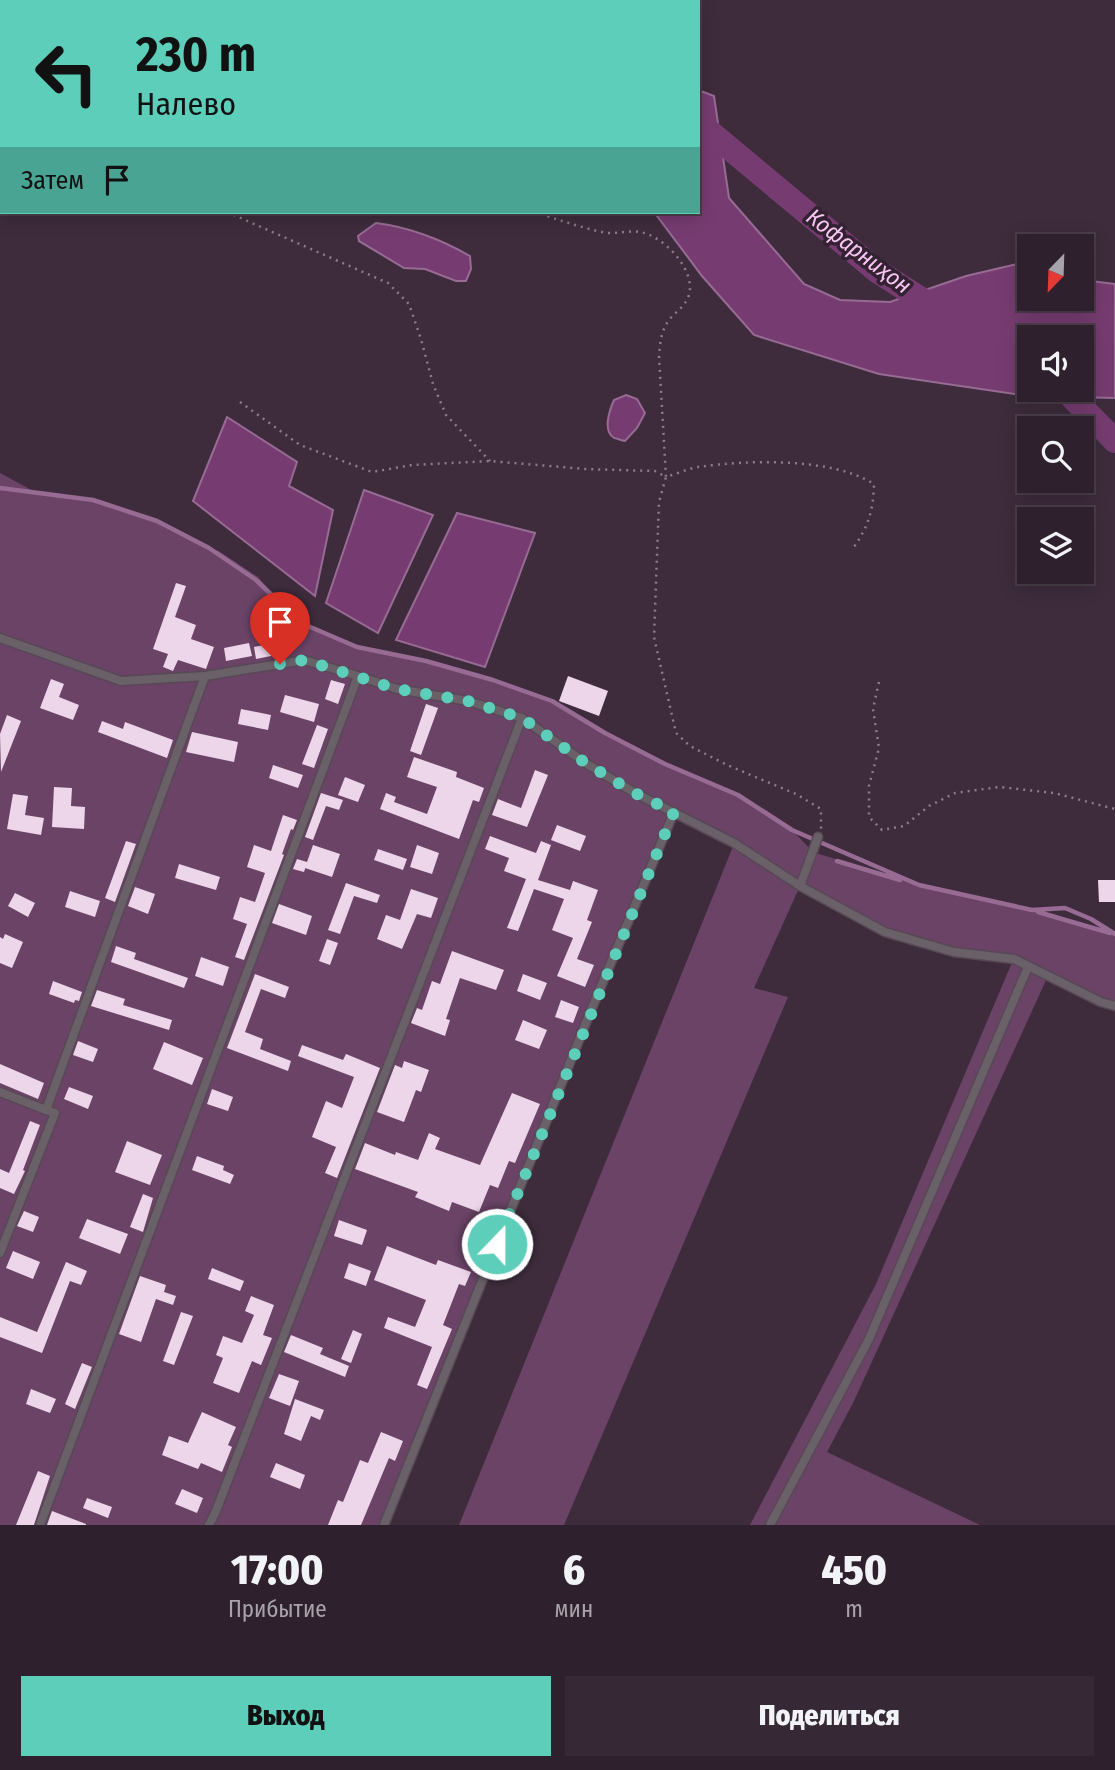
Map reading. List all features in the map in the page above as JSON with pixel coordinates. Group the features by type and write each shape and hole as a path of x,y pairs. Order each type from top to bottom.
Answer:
{"lane":[{"path":"0,638 121,681 205,677 304,660 397,689 468,701 522,718 587,764 635,793 734,843 800,886 885,932 954,952 1014,959 1101,1002 1115,1006"},
{"path":"46,1110 205,677"},
{"path":"40,1525 358,677"},
{"path":"209,1525 294,1312 522,718"},
{"path":"384,1525 589,1015 674,812"},
{"path":"800,886 818,837"},
{"path":"770,1525 869,1339 1028,967"},
{"path":"0,1092 55,1113 0,1254"}],"path":[{"path":"232,214 388,283 410,304 433,384 446,415 490,461"},
{"path":"541,214 605,233 642,232 657,239 677,257 689,279 689,295 681,309 669,320 660,337 659,356 666,477 659,502 654,637 676,733 690,746 796,794 821,809 822,824 818,837"},
{"path":"240,402 300,445 372,472 412,465 490,461 655,471 666,477 696,467 755,463 824,465 861,476 874,484 873,509 864,533 854,547"},
{"path":"878,682 873,709 879,748 869,786 869,817 881,830 904,826 929,806 955,793 999,787 1054,793 1115,809"}],"shaded area":[{"path":"700,91 714,96 729,198 804,284 840,300 890,302 966,276 1017,264 1017,312 1094,312 1094,281 1115,284 1115,398 1094,398 1094,325 1017,325 1017,394 879,374 754,335 702,276 656,214 700,214"},
{"path":"376,223 424,235 470,256 471,269 466,281 456,281 425,269 404,268 359,241 358,236"},
{"path":"626,395 637,399 645,413 637,428 625,441 610,435 608,425 614,400"},
{"path":"227,417 297,462 289,486 333,510 315,596 193,501"},
{"path":"0,473 37,493 93,500 157,521 212,550 219,551 258,577 301,623 357,647 426,661 493,680 552,701 605,733 665,764 738,795 792,830 813,852 919,885 1032,910 1115,935 1115,1006 1047,978 854,1401 827,1452 980,1525 750,1525 876,1284 1013,960 954,952 885,932 800,886 754,988 788,997 564,1525 459,1525 734,844 674,812 384,1525 0,1525"},
{"path":"364,490 433,515 378,633 326,603"},
{"path":"457,513 535,533 485,667 396,640"}],"building":[{"path":"176,583 186,586 175,617 196,625 191,639 214,647 206,669 178,660 173,671 163,667 168,654 153,649"},
{"path":"289,640 291,652 256,659 254,647"},
{"path":"249,643 252,656 226,661 224,648"},
{"path":"568,676 608,691 599,716 559,701"},
{"path":"51,679 64,684 59,697 79,705 73,720 40,708"},
{"path":"331,680 345,684 338,704 325,699"},
{"path":"285,695 319,704 314,722 280,712"},
{"path":"426,704 438,708 421,755 410,751"},
{"path":"241,709 271,715 268,730 238,724"},
{"path":"7,715 21,721 1,772 0,734"},
{"path":"102,721 123,729 125,722 173,740 167,758 98,732"},
{"path":"317,725 328,729 314,768 302,764"},
{"path":"192,732 238,742 234,762 186,752"},
{"path":"414,757 457,772 456,777 484,788 479,802 473,800 459,839 380,809 386,793 396,797 394,802 427,814 437,787 407,777"},
{"path":"273,765 303,775 298,788 269,778"},
{"path":"535,770 548,775 527,827 492,815 498,799 521,808"},
{"path":"345,777 365,785 358,802 338,795"},
{"path":"54,787 72,788 71,806 85,807 84,829 52,827"},
{"path":"321,793 343,800 339,810 326,806 313,840 305,837"},
{"path":"13,794 28,796 25,815 44,818 41,835 7,829"},
{"path":"283,815 297,820 293,830 291,829 282,854 284,855 244,960 235,957 247,924 233,919 240,897 255,902 265,873 247,867 254,845 271,851"},
{"path":"557,825 586,836 580,851 551,840"},
{"path":"490,836 536,853 541,841 551,845 538,880 570,890 573,881 598,890 587,920 592,922 577,959 594,965 585,987 557,976 573,938 552,930 564,899 534,889 518,931 507,928 526,879 504,871 509,858 485,849"},
{"path":"126,841 136,844 115,902 105,898"},
{"path":"313,845 340,854 332,877 305,868 304,872 293,869 297,859 307,862"},
{"path":"417,845 439,853 432,874 410,867"},
{"path":"378,849 407,859 403,870 374,860"},
{"path":"179,864 220,877 216,890 175,878"},
{"path":"1098,880 1115,880 1115,902 1099,902"},
{"path":"346,883 380,895 377,903 354,896 340,934 328,930"},
{"path":"135,887 155,894 148,914 128,906"},
{"path":"411,889 438,898 431,918 417,914 402,949 377,939 386,915 400,920"},
{"path":"70,891 100,901 95,917 65,907"},
{"path":"15,893 35,903 28,917 8,906"},
{"path":"279,904 312,916 306,935 272,923"},
{"path":"5,934 23,942 12,968 0,963 0,937 3,939"},
{"path":"327,939 338,943 330,965 319,961"},
{"path":"116,946 136,953 134,959 188,978 184,988 111,962"},
{"path":"452,951 504,970 496,990 460,978 446,1019 450,1020 445,1036 411,1023 417,1008 422,1010 432,981 440,984"},
{"path":"201,957 229,967 223,986 195,976"},
{"path":"255,974 289,987 285,998 261,989 245,1032 263,1039 260,1049 291,1061 288,1071 227,1048"},
{"path":"523,974 547,983 540,1000 517,991"},
{"path":"53,981 82,992 79,1001 75,1000 74,1003 49,994"},
{"path":"97,990 125,999 123,1005 172,1020 169,1030 91,1006"},
{"path":"561,1000 579,1007 573,1023 555,1017"},
{"path":"523,1020 547,1030 539,1049 515,1040"},
{"path":"78,1041 98,1049 93,1062 73,1055"},
{"path":"164,1042 203,1058 192,1085 153,1069"},
{"path":"302,1045 343,1060 346,1054 380,1068 337,1178 325,1173 336,1147 312,1137 326,1101 342,1108 354,1077 298,1056"},
{"path":"404,1061 429,1070 421,1092 416,1090 404,1122 377,1112 395,1065 402,1068"},
{"path":"0,1064 44,1083 38,1099 0,1083"},
{"path":"69,1087 93,1096 88,1109 64,1099"},
{"path":"212,1089 233,1097 228,1111 207,1104"},
{"path":"512,1093 540,1104 515,1163 509,1161 498,1188 490,1185 479,1212 452,1202 449,1211 415,1197 418,1192 355,1169 365,1143 395,1155 396,1152 418,1160 429,1133 440,1138 435,1149 480,1165"},
{"path":"30,1121 40,1125 23,1170 25,1171 14,1194 0,1188 0,1169 9,1173"},
{"path":"127,1141 162,1155 150,1185 115,1172"},
{"path":"197,1156 224,1166 223,1170 234,1175 230,1184 192,1170"},
{"path":"143,1194 153,1198 143,1232 130,1227"},
{"path":"24,1211 39,1217 33,1232 17,1226"},
{"path":"87,1219 128,1234 120,1254 79,1238"},
{"path":"339,1220 367,1230 362,1245 334,1236"},
{"path":"387,1246 436,1265 438,1260 471,1272 465,1286 459,1284 443,1325 452,1329 427,1389 417,1385 432,1347 384,1328 388,1317 415,1327 426,1300 374,1280"},
{"path":"13,1251 40,1262 33,1279 6,1268"},
{"path":"66,1262 87,1271 81,1285 70,1281 42,1353 0,1337 0,1317 37,1332"},
{"path":"349,1263 371,1271 366,1286 344,1278"},
{"path":"212,1268 244,1281 240,1291 208,1279"},
{"path":"140,1276 166,1285 164,1292 176,1296 173,1305 156,1299 141,1342 119,1334"},
{"path":"251,1296 274,1305 263,1335 272,1338 261,1365 252,1361 239,1393 213,1383 223,1358 216,1355 223,1336 242,1343 254,1315 245,1311"},
{"path":"181,1312 193,1316 174,1365 163,1361"},
{"path":"353,1330 362,1334 351,1363 341,1359"},
{"path":"291,1335 323,1348 320,1354 349,1366 345,1377 284,1352"},
{"path":"82,1363 92,1367 75,1409 65,1404"},
{"path":"279,1374 299,1381 290,1406 269,1398"},
{"path":"31,1389 56,1399 50,1413 26,1404"},
{"path":"295,1399 324,1410 320,1420 311,1416 301,1441 284,1434"},
{"path":"202,1412 236,1427 228,1445 232,1447 222,1472 201,1463 198,1469 162,1455 169,1436 188,1443"},
{"path":"381,1432 403,1441 395,1461 389,1458 361,1525 328,1525 338,1500 343,1502 360,1460 368,1463"},
{"path":"276,1463 305,1475 300,1489 270,1477"},
{"path":"38,1471 50,1476 34,1525 16,1525"},
{"path":"182,1489 203,1498 197,1513 175,1504"},
{"path":"87,1498 112,1507 108,1518 83,1508"},
{"path":"52,1511 86,1524 86,1525 47,1525"}],"waterway":[{"name":"Кофарниҳон","path":"700,124 877,271 940,311"},
{"name":"Кофарниҳон","path":"1077,402 1115,441"},
{"path":"0,488 93,500 157,521 209,548 256,580 301,623 357,647 426,661 493,680 552,701 605,733 665,764 738,795 792,830 919,885 1032,910 1065,908 1091,919 1115,934"},
{"path":"837,861 900,880"},
{"path":"1038,912 1110,933"}],"route":[{"path":"280,664 304,660 397,689 468,701 522,718 587,764 635,793 674,812 497,1244"}]}
